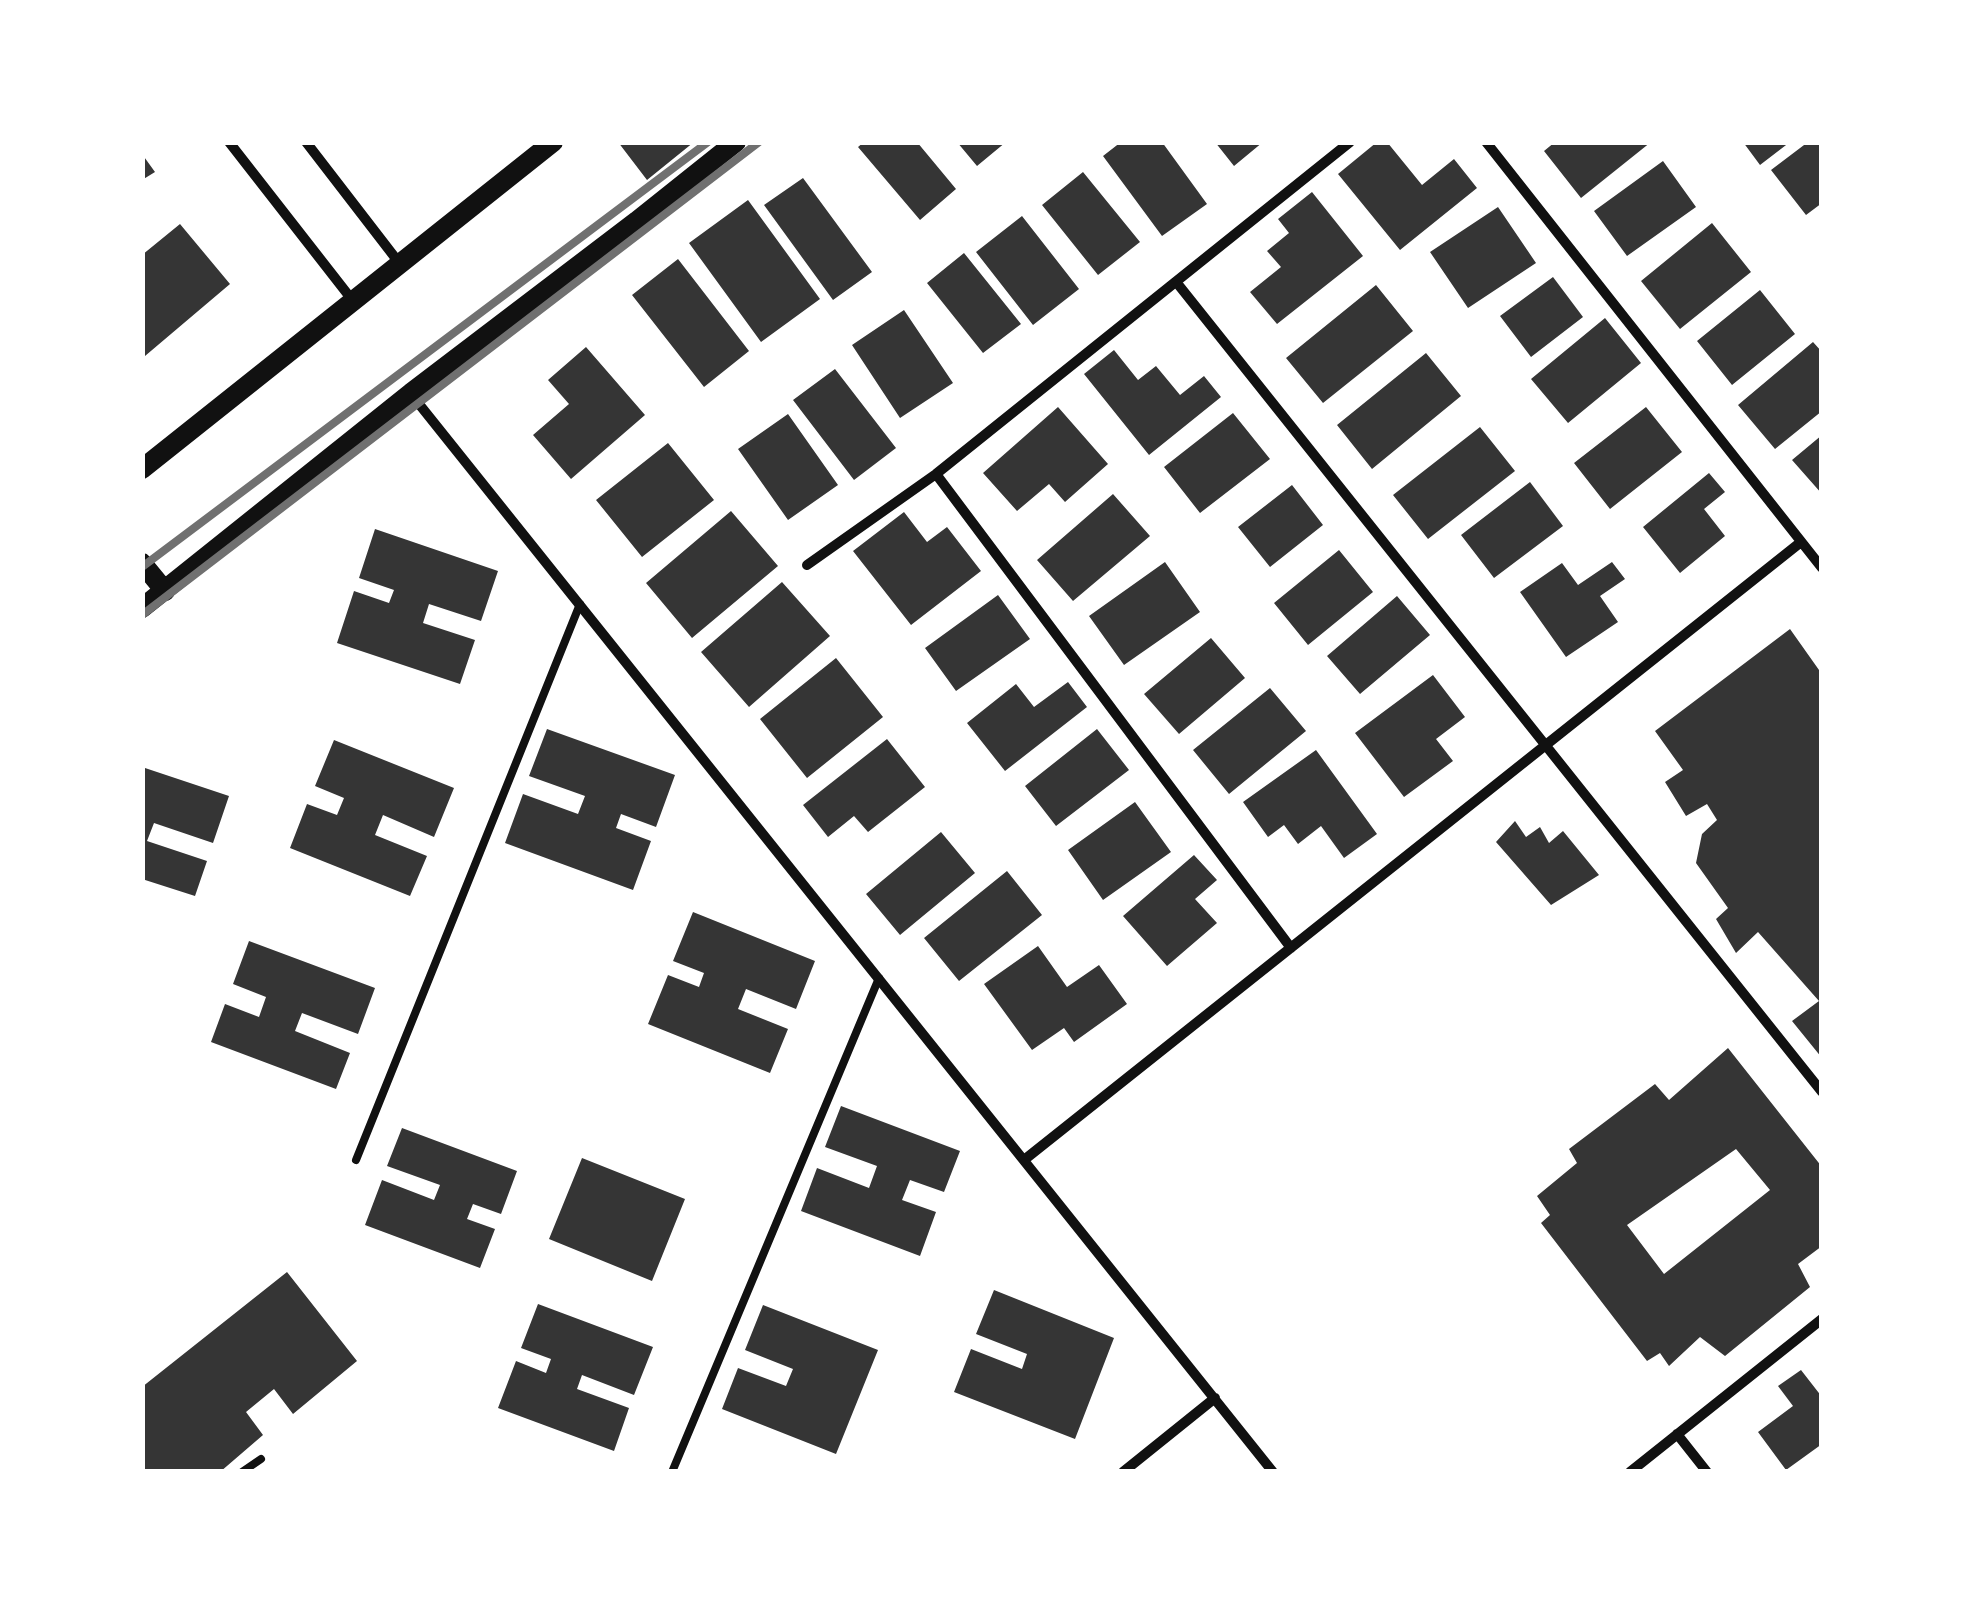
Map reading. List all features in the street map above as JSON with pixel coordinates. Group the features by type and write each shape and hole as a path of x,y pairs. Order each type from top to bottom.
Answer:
{"main road":[{"path":"142,469 553,142"},
{"path":"142,608 411,393 736,142"},
{"path":"142,564 165,592"}],"street":[{"path":"229,142 354,302"},
{"path":"306,142 400,264"},
{"path":"806,566 936,474 1350,142"},
{"path":"1486,142 1822,568"},
{"path":"1177,283 1822,1092"},
{"path":"411,393 1273,1472"},
{"path":"936,474 1291,948"},
{"path":"1024,1160 1801,542"},
{"path":"1630,1472 1822,1318"},
{"path":"1124,1472 1215,1398"},
{"path":"1677,1434 1708,1472"}],"lane":[{"path":"356,1160 580,604"},
{"path":"672,1472 879,978"},
{"path":"242,1472 261,1459"}],"building":[{"path":"618,142 694,142 647,180"},
{"path":"864,142 917,142 956,189 920,220 858,147"},
{"path":"957,142 1006,142 977,166"},
{"path":"1121,142 1162,142 1207,204 1162,236 1103,156"},
{"path":"1215,142 1263,142 1234,166"},
{"path":"1377,142 1387,142 1422,185 1454,159 1477,188 1400,250 1338,174"},
{"path":"1555,142 1651,142 1581,198 1544,151"},
{"path":"1743,142 1790,142 1760,165"},
{"path":"1808,142 1822,142 1822,203 1806,215 1771,170"},
{"path":"142,154 155,172 142,180"},
{"path":"1663,161 1696,207 1627,256 1594,211"},
{"path":"1083,172 1140,242 1098,275 1042,205"},
{"path":"803,178 872,272 833,300 764,205"},
{"path":"1312,192 1363,256 1277,324 1250,292 1281,267 1267,251 1289,233 1278,219"},
{"path":"748,200 820,299 761,342 689,243"},
{"path":"1498,207 1536,263 1468,308 1430,252"},
{"path":"1022,216 1079,289 1033,325 976,252"},
{"path":"1712,223 1751,272 1680,329 1641,281"},
{"path":"180,224 230,284 145,356 142,255"},
{"path":"964,253 1021,324 983,353 927,283"},
{"path":"678,259 749,351 704,387 632,295"},
{"path":"1553,277 1583,317 1531,357 1500,316"},
{"path":"1376,285 1413,331 1323,403 1286,358"},
{"path":"1760,290 1795,334 1732,385 1697,341"},
{"path":"904,310 953,383 900,418 852,345"},
{"path":"1605,318 1641,363 1568,423 1531,379"},
{"path":"1813,342 1822,352 1822,411 1775,449 1738,405"},
{"path":"586,347 645,415 571,479 533,435 569,404 548,380"},
{"path":"1114,350 1138,380 1156,366 1180,395 1204,376 1221,397 1149,455 1084,374"},
{"path":"1426,353 1461,396 1372,469 1337,425"},
{"path":"835,369 896,448 854,480 793,400"},
{"path":"1058,407 1108,464 1065,502 1049,484 1017,511 983,473"},
{"path":"1646,407 1682,452 1610,509 1574,463"},
{"path":"1233,413 1270,459 1200,513 1164,467"},
{"path":"788,414 838,485 788,520 738,449"},
{"path":"1480,427 1515,471 1428,539 1393,495"},
{"path":"1822,435 1822,494 1792,460"},
{"path":"668,443 714,500 642,557 596,500"},
{"path":"1709,473 1725,492 1704,509 1725,536 1680,573 1643,527"},
{"path":"1530,482 1563,526 1494,578 1461,535"},
{"path":"1292,485 1323,525 1270,567 1238,527"},
{"path":"1113,494 1150,536 1073,601 1037,560"},
{"path":"731,511 778,566 692,638 646,583"},
{"path":"904,512 927,542 947,527 981,571 911,625 853,551"},
{"path":"375,529 498,571 481,621 429,604 423,623 475,640 460,684 337,643 354,591 389,603 394,590 359,578"},
{"path":"1339,550 1373,592 1308,645 1274,603"},
{"path":"1165,562 1200,612 1124,665 1089,616"},
{"path":"1612,562 1625,579 1600,596 1618,622 1566,657 1520,592 1562,563 1578,585"},
{"path":"782,582 830,636 749,707 701,652"},
{"path":"998,595 1030,639 956,691 925,648"},
{"path":"1397,596 1430,635 1360,694 1327,656"},
{"path":"1790,629 1819,670 1822,668 1822,1058 1792,1021 1819,1001 1758,932 1736,953 1716,919 1728,908 1696,863 1702,834 1717,820 1707,804 1686,816 1665,782 1683,770 1655,731"},
{"path":"1211,638 1245,678 1179,734 1144,694"},
{"path":"836,658 883,717 807,778 760,719"},
{"path":"1433,675 1465,717 1436,739 1453,761 1404,797 1355,733"},
{"path":"1068,682 1087,707 1005,771 967,723 1016,684 1034,707"},
{"path":"1270,688 1306,731 1229,794 1193,750"},
{"path":"547,729 675,775 656,827 621,814 616,828 651,841 633,890 505,843 523,794 578,814 585,796 529,776"},
{"path":"1097,729 1129,770 1056,826 1025,786"},
{"path":"887,739 925,787 868,832 854,816 828,837 803,805"},
{"path":"334,740 454,788 434,837 383,815 375,835 427,856 410,896 290,848 307,804 337,815 344,798 315,786"},
{"path":"1316,750 1377,834 1344,858 1321,826 1298,844 1284,825 1268,837 1243,802"},
{"path":"142,767 229,796 213,843 154,823 147,841 207,861 195,896 142,879"},
{"path":"1135,802 1171,852 1103,900 1068,850"},
{"path":"1515,821 1526,837 1540,827 1549,843 1563,831 1599,875 1551,905 1496,842"},
{"path":"941,832 975,873 900,935 866,894"},
{"path":"1194,855 1217,880 1195,899 1217,923 1167,966 1123,916"},
{"path":"1007,871 1042,915 959,981 924,938"},
{"path":"693,912 815,961 796,1009 746,989 738,1009 788,1029 770,1073 648,1024 668,975 699,987 704,973 673,961"},
{"path":"249,941 375,988 358,1034 302,1013 295,1031 350,1053 336,1089 211,1042 225,1004 259,1017 266,997 233,984"},
{"path":"1038,946 1067,987 1099,965 1127,1004 1074,1042 1064,1028 1032,1050 984,984"},
{"path":"1728,1048 1822,1167 1822,1246 1798,1264 1810,1287 1725,1356 1700,1337 1669,1366 1660,1353 1647,1361 1541,1223 1550,1215 1537,1196 1577,1163 1569,1149 1655,1084 1669,1100","holes":["1736,1149 1770,1190 1664,1274 1627,1225"]},
{"path":"841,1106 960,1151 944,1192 910,1180 902,1200 936,1212 920,1256 801,1211 817,1168 869,1188 877,1166 825,1147"},
{"path":"402,1128 517,1171 501,1214 473,1204 467,1219 495,1229 480,1268 365,1225 382,1180 434,1200 440,1185 387,1166"},
{"path":"582,1158 685,1199 652,1281 549,1239"},
{"path":"287,1272 357,1361 293,1414 274,1389 246,1412 263,1435 220,1472 142,1472 142,1387"},
{"path":"994,1290 1114,1338 1075,1439 954,1392 971,1349 1022,1369 1027,1354 976,1334"},
{"path":"538,1304 653,1347 634,1395 582,1375 577,1389 629,1408 614,1451 498,1408 516,1361 546,1373 551,1359 521,1348"},
{"path":"763,1305 878,1350 836,1454 722,1409 738,1368 786,1386 793,1369 745,1350"},
{"path":"1801,1370 1822,1397 1822,1444 1786,1470 1758,1432 1793,1406 1778,1386"}],"railway":[{"path":"142,567 708,142"},
{"path":"142,615 759,142"}]}
